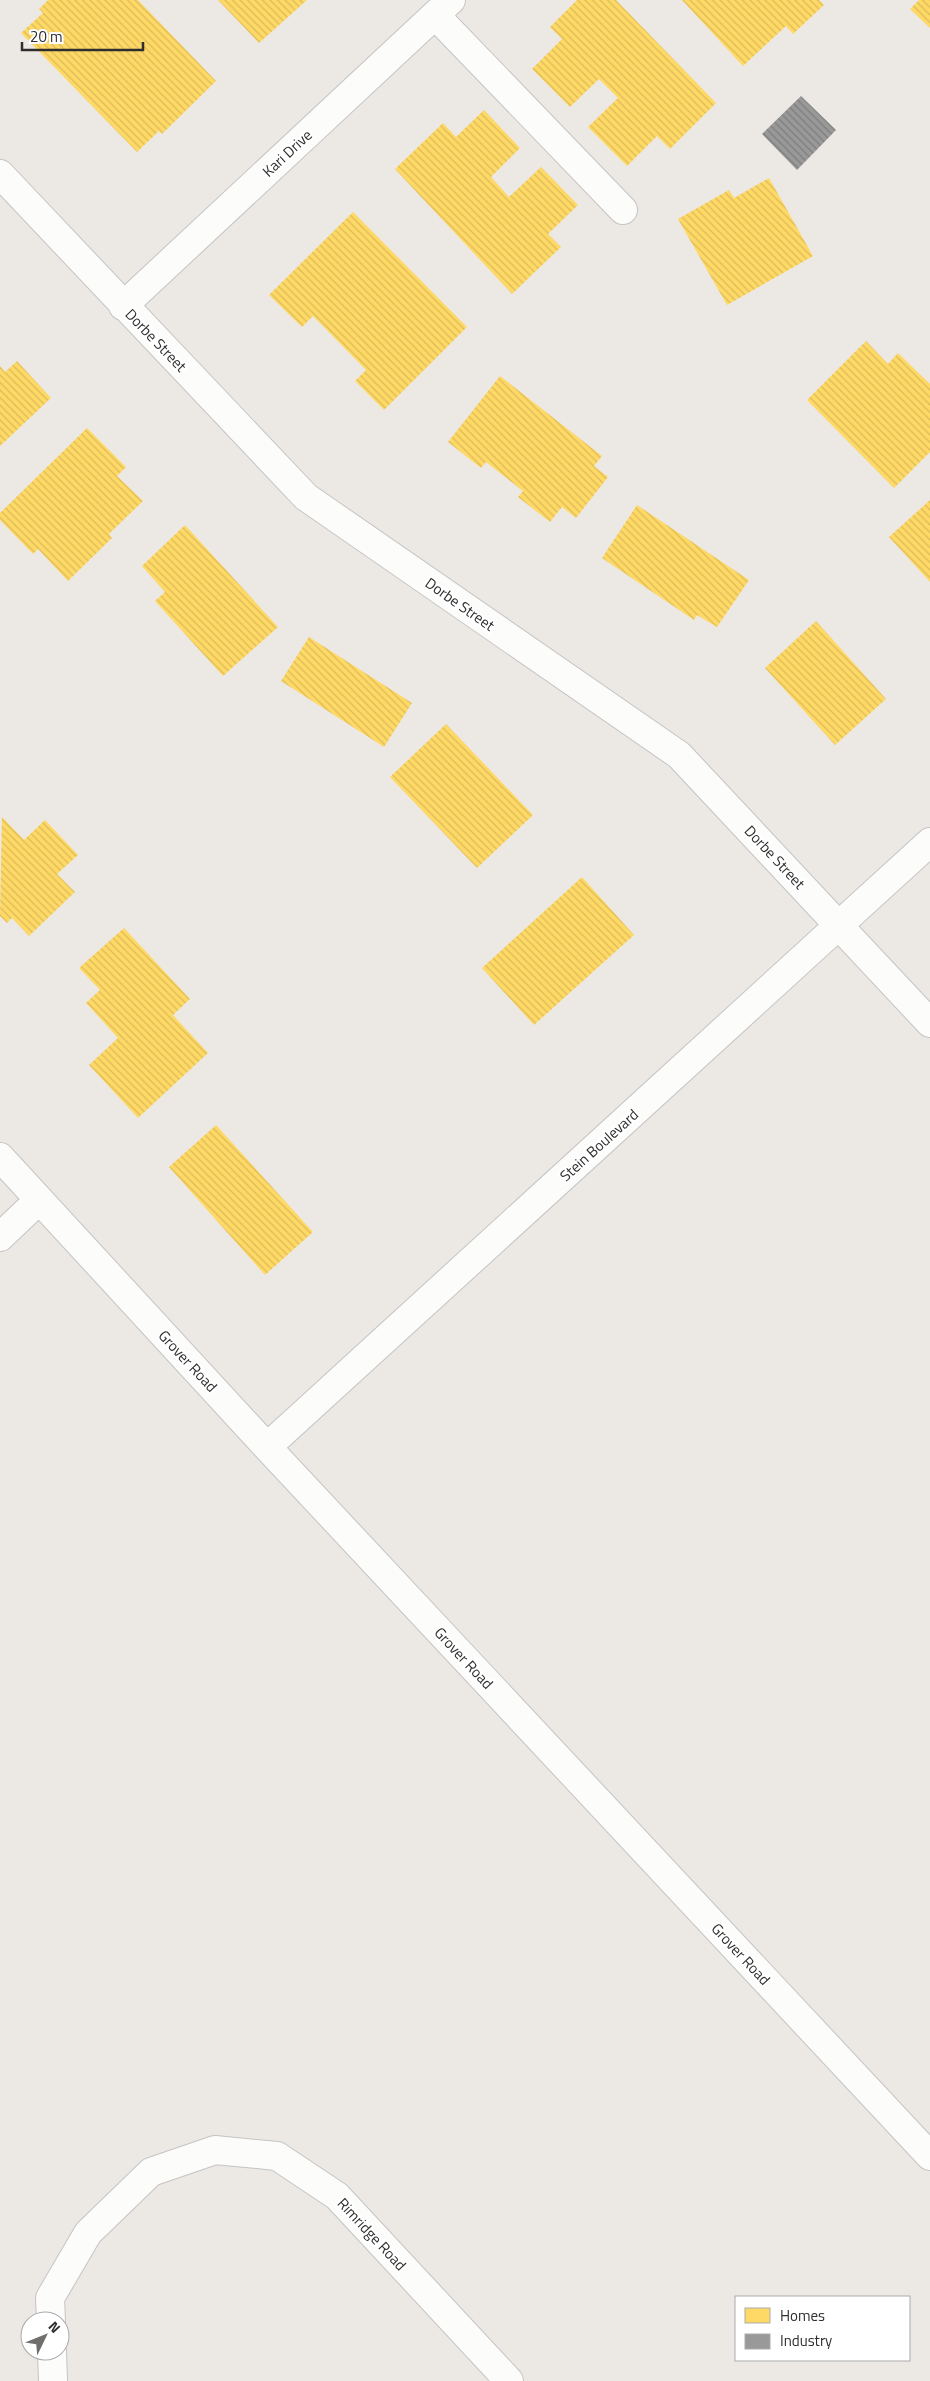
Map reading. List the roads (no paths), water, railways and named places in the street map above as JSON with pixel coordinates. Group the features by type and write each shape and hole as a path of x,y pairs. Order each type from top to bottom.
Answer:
{"street":[{"path":"443,7 623,210"},
{"name":"Kari Drive","path":"123,306 443,7"},
{"name":"Dorbe Street","path":"0,174 306,497 679,755 930,1023"},
{"name":"Stein Boulevard","path":"267,1447 930,842"},
{"name":"Grover Road","path":"0,1157 267,1447 930,2156"},
{"path":"0,1237 39,1200"},
{"name":"Rimridge Road","path":"50,2311 50,2298 88,2233 151,2172 215,2150 277,2156 337,2196 508,2381"},
{"path":"52,2361 53,2381"}]}
